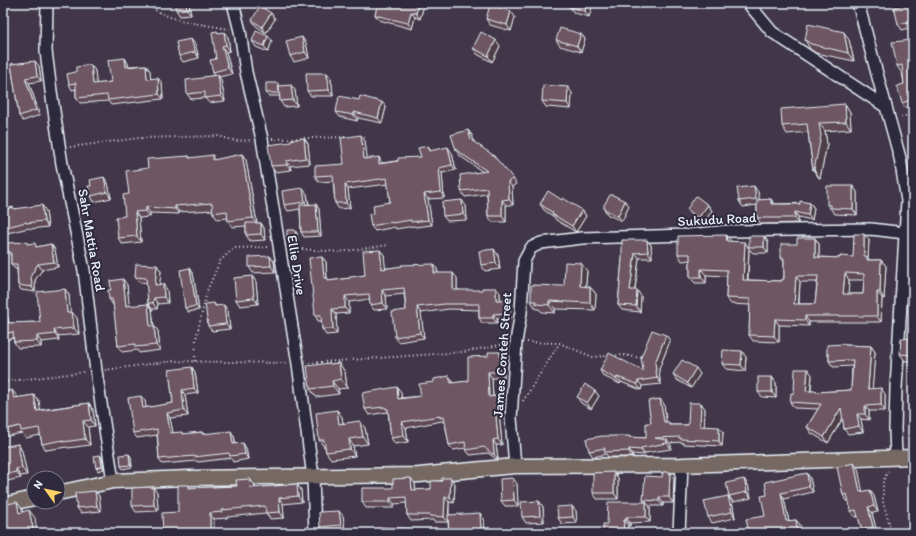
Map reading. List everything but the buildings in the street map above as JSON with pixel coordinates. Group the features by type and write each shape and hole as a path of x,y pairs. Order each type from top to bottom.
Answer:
{"main road":[{"path":"66,491 113,481 189,478 419,475 515,466 682,465 913,457"},
{"path":"3,505 26,500"}],"street":[{"name":"Sahr Mattia Road","path":"47,3 46,52 60,149 84,270 96,371 106,426 113,481"},
{"name":"Ellie Drive","path":"233,3 240,31 246,72 262,139 298,364 313,477 315,533"},
{"path":"748,3 772,32 886,107"},
{"path":"858,3 900,158 907,201 896,388 896,457"},
{"name":"Sukudu Road","path":"531,248 541,243 582,238 689,235 728,231 872,229 905,233"},
{"name":"James Conteh Street","path":"515,466 510,418 516,342 521,312 524,261 531,248"},
{"path":"679,533 682,465"}],"path":[{"path":"137,3 145,4 165,15 182,20 240,31"},
{"path":"60,149 139,138 219,136 235,142 262,139 352,137"},
{"path":"359,137 367,137"},
{"path":"195,361 196,339 207,291 220,261 234,248 279,246 339,252 388,245"},
{"path":"3,382 173,361 298,364 463,352 516,342 559,343 593,357 622,354 642,358"},
{"path":"522,402 559,343"},
{"path":"892,533 883,502 883,481 896,457"}]}
